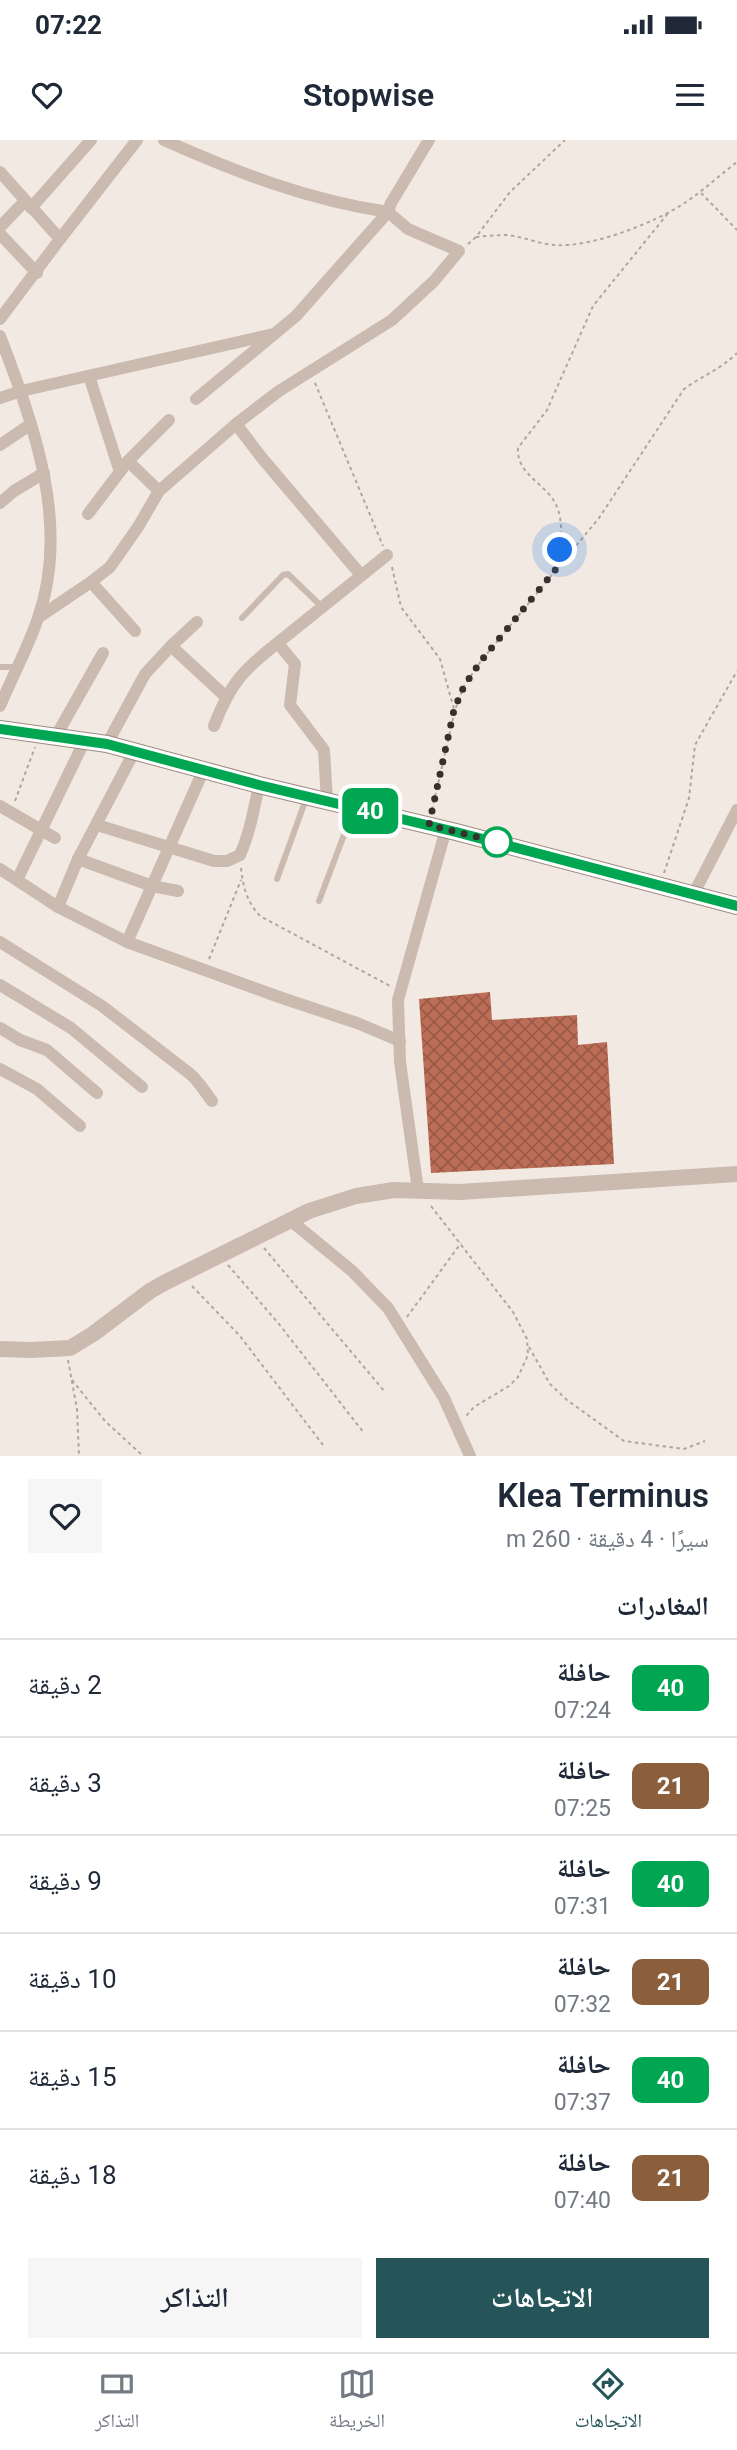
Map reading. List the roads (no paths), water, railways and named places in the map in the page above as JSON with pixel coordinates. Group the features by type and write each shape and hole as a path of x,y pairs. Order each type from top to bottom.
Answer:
{"main road":[{"path":"0,729 107,744 259,785 661,884 737,906"}],"street":[{"path":"0,227 28,205 92,140"},
{"path":"0,319 137,140"},
{"path":"38,617 110,566 159,491 236,424 310,371 397,315 434,281 459,251 408,229 388,212 345,206 236,172 164,140"},
{"path":"196,400 296,316 388,212 429,140"},
{"path":"0,172 60,240"},
{"path":"0,234 37,273"},
{"path":"0,398 274,334"},
{"path":"0,336 32,424 44,473 50,551 48,577 38,617 0,706"},
{"path":"89,376 124,467 159,491"},
{"path":"89,514 124,467 169,420"},
{"path":"0,445 32,424"},
{"path":"236,424 361,575"},
{"path":"0,503 44,473"},
{"path":"214,726 225,696 238,678 321,606 387,555"},
{"path":"91,582 135,631"},
{"path":"107,744 139,684 171,646 197,622"},
{"path":"280,641 281,647 295,664 290,705 324,750 327,800"},
{"path":"171,646 225,696"},
{"path":"47,735 103,653"},
{"path":"17,880 85,740"},
{"path":"58,907 78,859 134,752"},
{"path":"127,942 204,769"},
{"path":"97,825 167,847 227,861 240,855 250,831 259,785"},
{"path":"5,809 55,838"},
{"path":"694,893 737,810"},
{"path":"418,1190 400,1062 398,1000 437,827"},
{"path":"78,859 152,886 178,891"},
{"path":"0,869 58,907 127,942 357,1023 400,1041"},
{"path":"0,942 102,1006 198,1080 202,1090 212,1101"},
{"path":"0,985 71,1028 142,1087"},
{"path":"0,1028 20,1040 47,1050 97,1093"},
{"path":"0,1069 37,1090 80,1126"},
{"path":"0,1349 65,1348 79,1344 150,1291 309,1211 356,1196 394,1190 460,1192 737,1174"},
{"path":"290,1220 374,1292 400,1327 444,1398 470,1456"}],"lane":[{"path":"242,618 288,574 321,606"},
{"path":"0,667 16,667"},
{"path":"277,879 307,796"},
{"path":"318,901 355,807"}]}
